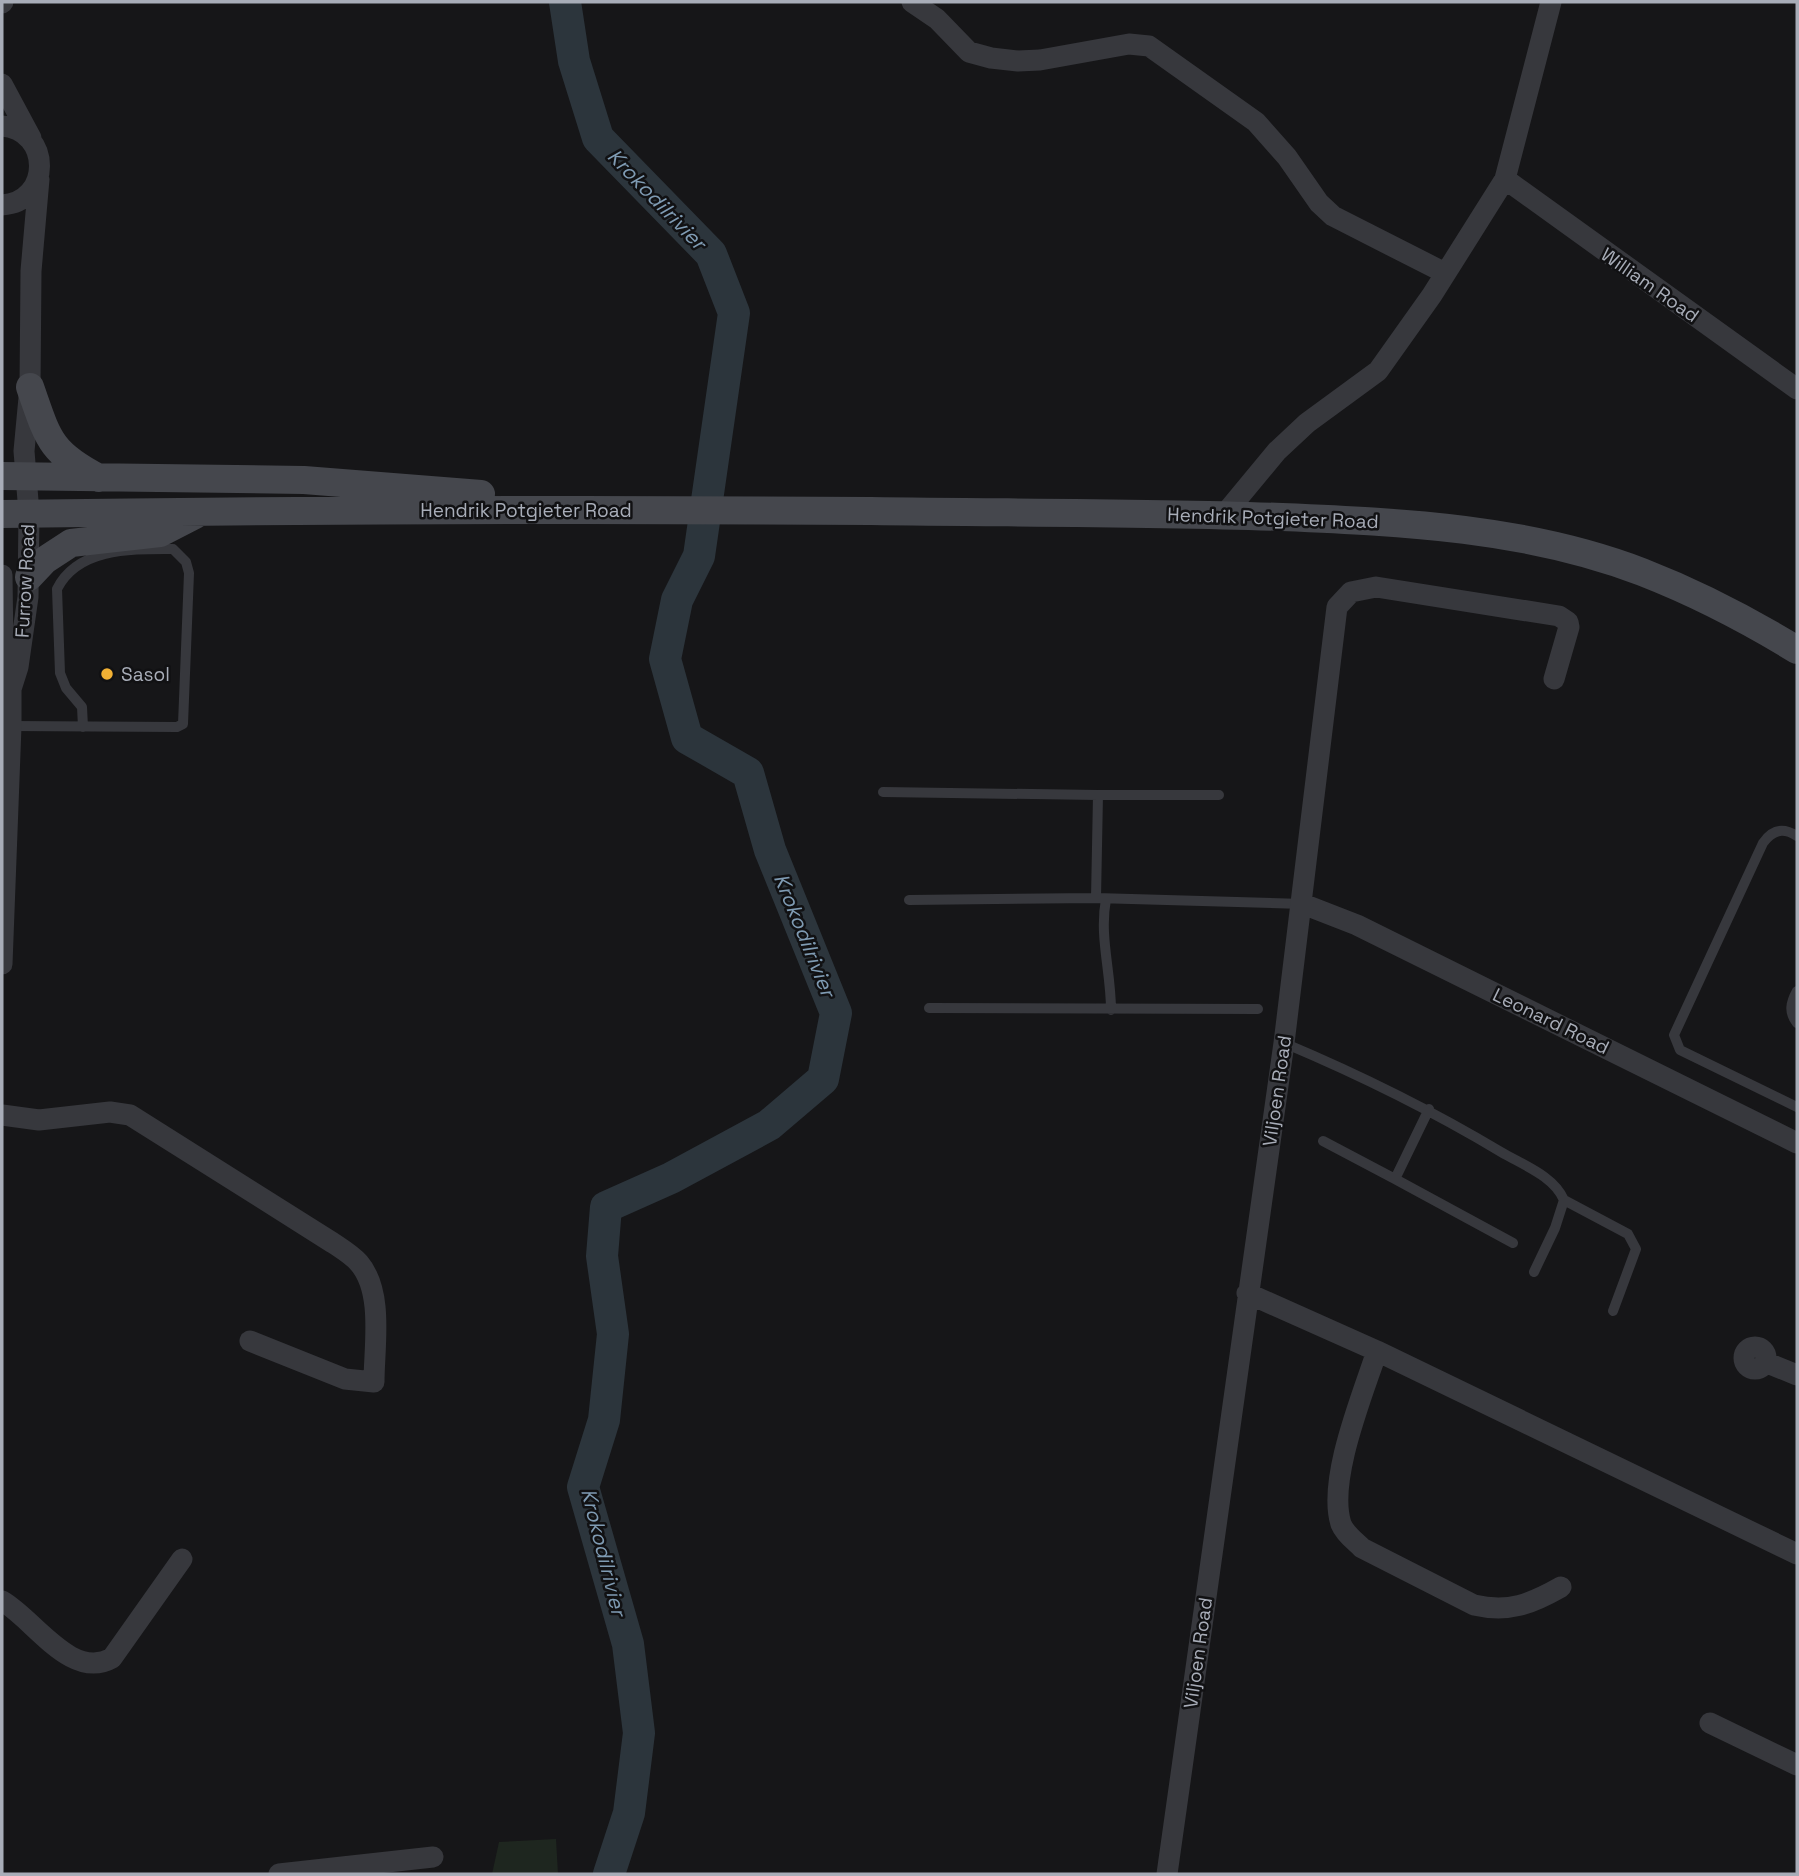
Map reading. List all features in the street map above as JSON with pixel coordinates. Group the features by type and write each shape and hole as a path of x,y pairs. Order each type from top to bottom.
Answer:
{"main road":[{"path":"30,387 45,429 60,452 68,462 102,480"},
{"name":"Hendrik Potgieter Road","path":"13,478 318,481 660,509"},
{"name":"Hendrik Potgieter Road","path":"15,513 660,509 1224,515 1431,526 1512,537 1640,571 1725,610 1797,650"},
{"path":"15,576 71,543 160,533 200,512"}],"street":[{"path":"912,2 937,19 969,52 991,58 1041,60 1129,44 1149,46 1256,122 1287,157 1319,203 1333,216 1445,273"},
{"path":"1224,515 1287,442 1378,371 1505,179 1550,2"},
{"name":"Furrow Road","path":"2,84 39,153 31,271 30,387 13,478 20,653 10,690 2,964"},
{"path":"2,126 23,132 33,141"},
{"path":"2,205 22,199 38,179"},
{"name":"William Road","path":"1505,179 1797,389"},
{"name":"Viljoen Road","path":"1167,1874 1303,904 1335,616 1343,598 1351,592 1376,587 1559,616 1565,618 1569,627 1554,679"},
{"name":"Leonard Road","path":"1303,904 1357,925 1797,1143"},
{"path":"2,1115 39,1120 110,1112 130,1115 333,1243 366,1273 373,1304 374,1382 345,1379 250,1341"},
{"path":"1247,1293 1377,1351 1797,1554"},
{"path":"1377,1351 1350,1433 1340,1480 1341,1524 1350,1538 1362,1548 1474,1605 1492,1609 1530,1605 1561,1587"},
{"path":"1765,1362 1797,1376"},
{"path":"2,1601 81,1662 102,1663 111,1658 182,1559"},
{"path":"1710,1723 1797,1765"},
{"path":"279,1874 433,1857"}],"lane":[{"path":"11,726 83,727 177,727 184,724 189,573 186,562 173,550 108,552 69,571 57,589 60,673 66,688 82,707 83,727"},
{"path":"883,792 1219,795"},
{"path":"1098,795 1102,936 1110,971 1111,1010"},
{"path":"1797,836 1779,830 1770,833 1763,843 1674,1035 1681,1050 1797,1107"},
{"path":"909,900 1101,898 1303,904"},
{"path":"1797,990 1791,1006 1791,1014 1797,1023"},
{"path":"929,1008 1258,1009"},
{"path":"1284,1043 1429,1109 1550,1180 1564,1200 1628,1234 1634,1240 1636,1249 1613,1311"},
{"path":"1395,1179 1429,1109"},
{"path":"1324,1141 1513,1243"},
{"path":"1534,1272 1555,1228 1564,1200"}],"shaded area":[{"path":"556,1839 558,1874 492,1874 499,1842"}],"waterway":[{"name":"Krokodilrivier","path":"565,2 574,61 598,138 711,254 734,313 699,556 677,600 665,659 687,738 748,773 770,850 836,1013 823,1079 769,1125 671,1178 606,1207 602,1256 613,1334 604,1420 583,1487 628,1644 639,1733 629,1813 609,1874"}],"place":[{"name":"Sasol","path":"107,674"}]}
